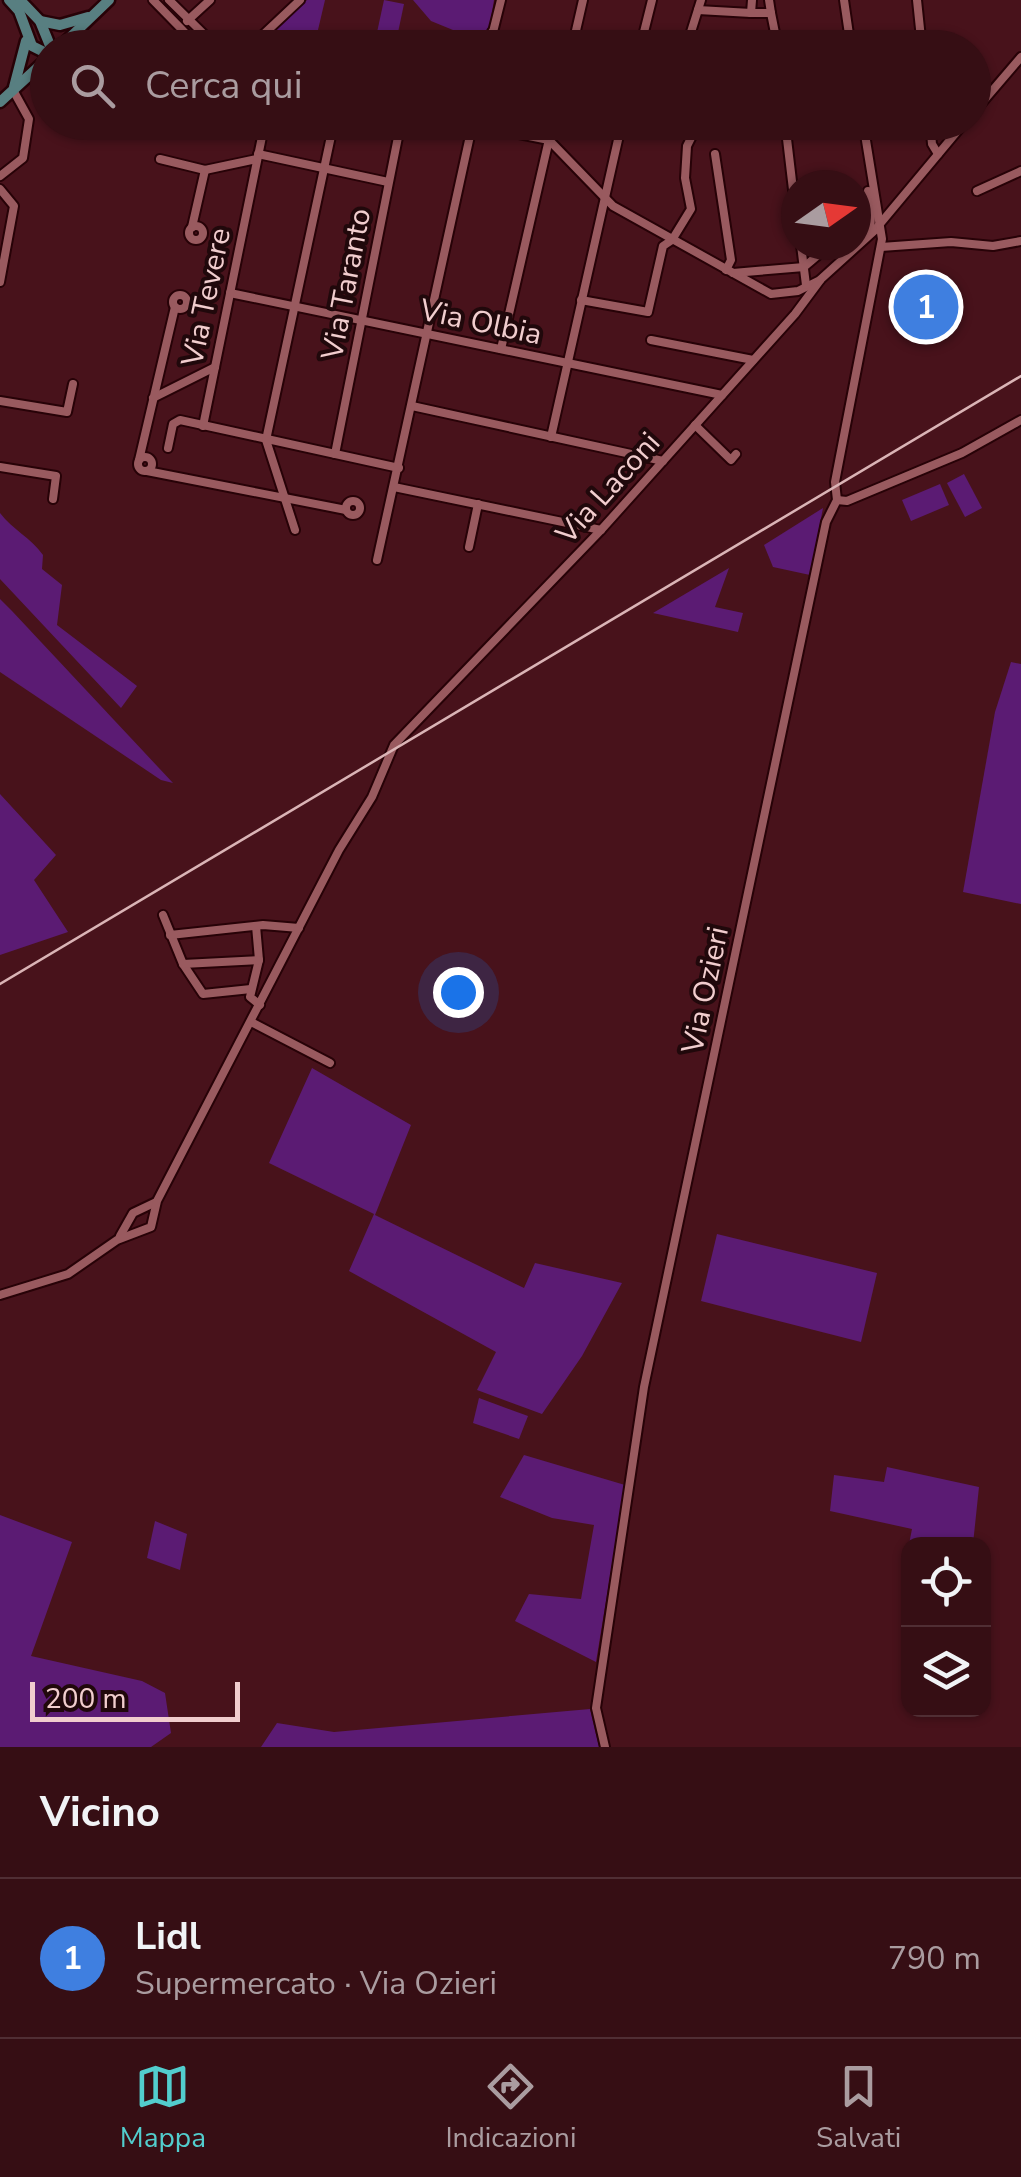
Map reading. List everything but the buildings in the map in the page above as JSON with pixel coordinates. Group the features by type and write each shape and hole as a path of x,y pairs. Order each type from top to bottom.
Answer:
{"main road":[{"path":"9,0 19,10 30,41"},
{"path":"20,0 45,30"},
{"path":"76,30 110,0"},
{"path":"40,21 68,24 97,12"},
{"path":"13,90 26,35"},
{"path":"0,102 30,73"}],"street":[{"path":"152,0 180,28 210,0"},
{"path":"169,0 200,30"},
{"path":"268,30 300,0"},
{"path":"493,30 501,0"},
{"path":"576,30 583,0"},
{"path":"644,30 652,0"},
{"path":"752,0 752,12"},
{"path":"769,0 775,30"},
{"path":"844,0 849,30"},
{"path":"917,0 920,30"},
{"path":"692,30 700,5 772,13"},
{"path":"991,92 1021,57"},
{"path":"0,176 23,158 29,119 13,90"},
{"name":"Via Tevere","path":"203,426 261,140"},
{"path":"295,530 266,440 330,140"},
{"name":"Via Taranto","path":"335,454 397,140"},
{"path":"378,560 469,140"},
{"path":"549,140 613,206 780,296 798,310"},
{"path":"501,349 549,140"},
{"path":"551,437 618,140"},
{"path":"581,300 648,312 663,246 672,240 691,208 685,178 690,140"},
{"path":"787,140 791,170"},
{"path":"866,140 876,239"},
{"path":"932,140 938,154"},
{"path":"876,239 881,222 950,140"},
{"path":"715,154 731,260 729,271"},
{"path":"160,160 204,170 258,156 388,182"},
{"path":"192,227 204,170"},
{"path":"976,191 1021,170"},
{"path":"0,188 14,206 0,282"},
{"path":"873,193 881,222"},
{"path":"876,239 993,246 1021,240"},
{"name":"Via Laconi","path":"300,928 372,797 389,753 602,530 821,280 855,248 876,239"},
{"name":"Via Ozieri","path":"605,1747 596,1708 644,1387 826,522 837,500 835,482 876,239"},
{"path":"803,260 806,285"},
{"path":"729,271 804,267 812,260"},
{"path":"780,296 821,280"},
{"name":"Via Olbia","path":"230,294 722,395"},
{"path":"175,307 154,398 145,460 157,474 346,510"},
{"path":"651,340 754,360"},
{"path":"154,398 215,366"},
{"path":"0,401 67,412 73,384"},
{"path":"412,406 663,461"},
{"path":"59,422 60,411"},
{"path":"168,448 174,424 180,420 398,468"},
{"path":"837,500 848,501 962,453 1021,420"},
{"path":"695,426 731,460 736,454"},
{"path":"0,467 56,476 53,499"},
{"path":"394,487 602,530"},
{"path":"469,546 478,504"},
{"path":"164,915 183,964 203,994 251,989"},
{"path":"256,926 259,960 250,997 260,1005"},
{"path":"0,1296 68,1274 118,1240 136,1231 149,1230 148,1213 300,928 256,926 170,935"},
{"path":"183,964 259,960"},
{"path":"250,1022 330,1064"},
{"path":"118,1240 133,1213 148,1213"},
{"path":"130,1222 136,1231"}],"shaded area":[{"path":"307,0 325,0 318,30 276,30"},
{"path":"384,0 404,4 399,30 378,30"},
{"path":"413,0 494,0 489,30 453,30 431,21"},
{"path":"964,474 982,508 965,517 947,483"},
{"path":"940,484 949,505 911,521 902,500"},
{"path":"823,508 810,575 773,567 764,545"},
{"path":"0,513 38,549 43,555 42,569 62,585 57,625 137,686 121,708 0,579"},
{"path":"729,568 715,607 743,613 738,632 653,613"},
{"path":"0,599 173,783 161,780 0,672"},
{"path":"1011,662 1021,664 1021,904 963,892 995,712"},
{"path":"0,794 56,855 34,880 68,932 0,955"},
{"path":"312,1068 411,1125 375,1215 524,1288 535,1263 622,1283 582,1356 542,1414 477,1390 496,1352 349,1271 374,1214 269,1163"},
{"path":"717,1234 877,1273 861,1342 701,1301"},
{"path":"479,1398 528,1416 519,1439 473,1423"},
{"path":"524,1455 625,1485 596,1662 515,1621 529,1594 581,1599 594,1525 552,1518 500,1497"},
{"path":"887,1467 979,1487 974,1537 910,1537 912,1529 830,1511 834,1475 884,1482"},
{"path":"0,1515 72,1542 31,1656 142,1681 165,1693 171,1733 151,1747 0,1747"},
{"path":"155,1521 187,1534 180,1570 147,1558"},
{"path":"590,1709 599,1747 261,1747 277,1723 334,1732"}],"railway":[{"path":"0,984 1021,376"}],"place":[{"name":"Lidl","path":"926,307"}]}
